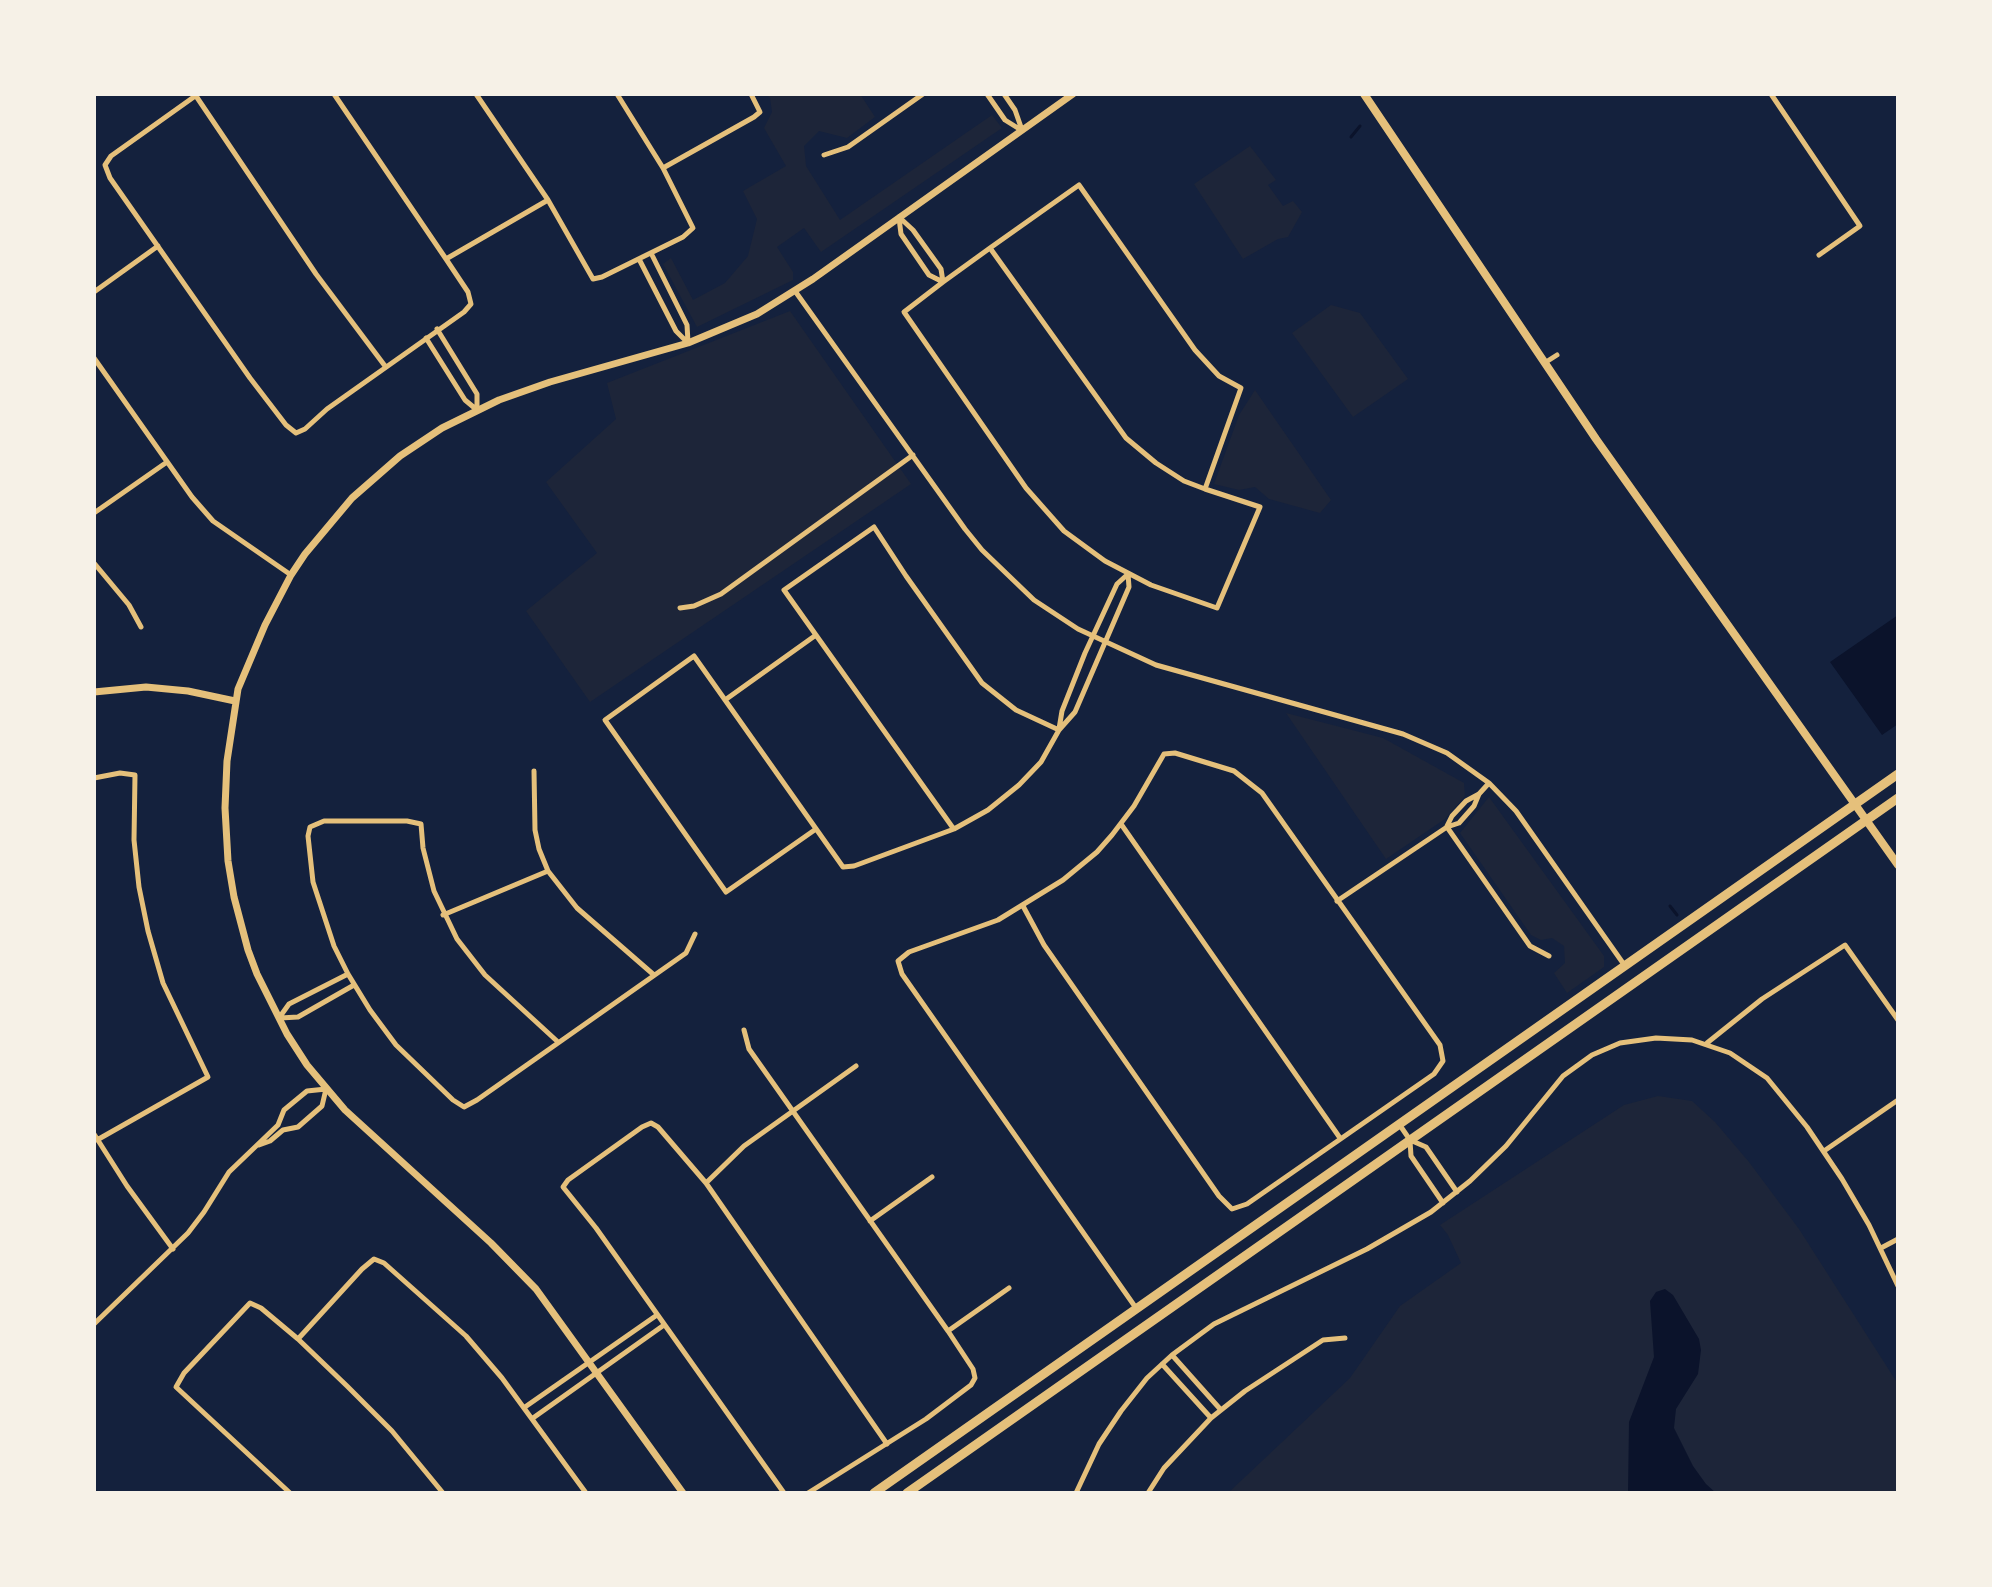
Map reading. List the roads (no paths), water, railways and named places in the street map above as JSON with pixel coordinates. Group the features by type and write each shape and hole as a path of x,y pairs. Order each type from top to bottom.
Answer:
{"main road":[{"path":"1364,94 1596,439 1898,865"},
{"path":"874,1493 1898,774"},
{"path":"907,1493 1898,798"},
{"path":"1625,966 1636,982"}],"street":[{"path":"334,94 468,292 471,304 296,433 286,425 250,378 110,178 105,165 111,156 197,95 316,274 385,366"},
{"path":"476,94 548,200 593,279 683,237 693,228 663,168 617,94"},
{"path":"663,168 760,112 751,94"},
{"path":"824,155 848,147 923,94"},
{"path":"987,94 1005,120 1022,131"},
{"path":"1004,94 1015,110 1022,131"},
{"path":"683,1493 552,1308 516,1267 375,1139 326,1089 307,1065 279,1018 248,950 228,861 225,808 227,761 235,701 250,660 291,575 340,511 379,473 422,441 477,410 550,382 688,343 739,323 795,291 1073,94"},
{"path":"1771,94 1860,226 1819,255"},
{"path":"990,248 1126,438 1184,481 1205,489 1260,507 1217,608 1128,574 1064,531 1026,488 904,312 943,282 990,248 1079,185 1195,350 1219,376 1241,388 1205,489"},
{"path":"446,259 548,200"},
{"path":"898,217 901,234 929,275 943,282"},
{"path":"898,217 913,230 941,269 943,282"},
{"path":"94,292 158,246"},
{"path":"650,253 687,325 688,343"},
{"path":"639,259 676,331 688,343"},
{"path":"795,291 965,529 1000,569 1034,600 1093,637 1172,670 1425,741 1454,758 1489,783 1516,811 1625,966"},
{"path":"437,329 477,394 477,410"},
{"path":"426,338 465,400 477,410"},
{"path":"1546,362 1557,355"},
{"path":"94,358 192,497 213,521 291,575"},
{"path":"680,608 694,606 721,594 913,455"},
{"path":"94,513 167,462"},
{"path":"954,829 784,590 874,527 982,683 1016,710 1059,730"},
{"path":"94,563 129,605 141,627"},
{"path":"1059,730 1062,711 1093,637 1117,584 1128,574"},
{"path":"816,829 726,892 605,720 694,656 843,867 854,866 954,829 988,810 1041,762 1059,730 1075,712 1129,587 1128,574"},
{"path":"725,700 816,635"},
{"path":"94,692 146,687 188,691 235,701"},
{"path":"1023,906 1044,945 1219,1196 1232,1209 1247,1204 1434,1074 1443,1061 1440,1045 1262,793 1234,771 1175,753 1164,754 1120,824 1097,852 1063,880 998,920 909,952 898,961 902,974 1137,1309"},
{"path":"534,771 535,830 548,871 577,908 654,975"},
{"path":"94,778 120,773 135,775 134,840 148,931 163,983 208,1077 96,1137 173,1249"},
{"path":"1447,827 1458,810 1489,783"},
{"path":"1337,901 1447,827 1459,823 1474,806 1479,794"},
{"path":"1458,810 1465,817"},
{"path":"558,1042 485,975 457,939 443,915 428,871 421,824 407,821 324,821 310,827 308,836 313,882 334,946 354,985 396,1045 464,1107 558,1042 686,953 695,934"},
{"path":"1120,824 1340,1138"},
{"path":"1447,827 1530,946 1549,956"},
{"path":"443,915 548,871"},
{"path":"1707,1044 1771,993 1845,945 1898,1020"},
{"path":"279,1018 289,1004 348,974"},
{"path":"279,1018 298,1017 354,985"},
{"path":"744,1030 749,1049 948,1331 973,1369 975,1378 971,1385 926,1419 808,1493"},
{"path":"1076,1493 1088,1464 1111,1424 1133,1394 1195,1336 1236,1312 1406,1228 1457,1192 1506,1146 1563,1076 1592,1055 1637,1039 1675,1038 1707,1044 1744,1060 1767,1078 1824,1151 1855,1199 1898,1286"},
{"path":"706,1183 744,1146 856,1066"},
{"path":"94,1324 173,1249 204,1212 229,1172 282,1120 284,1110 307,1091 326,1089"},
{"path":"259,1145 270,1141 283,1130 298,1127 322,1106 326,1089"},
{"path":"1824,1151 1898,1100"},
{"path":"784,1493 596,1228 563,1187 568,1180 651,1123 658,1127 706,1183 887,1444"},
{"path":"1399,1124 1410,1140 1411,1156 1443,1203"},
{"path":"1410,1140 1426,1147 1457,1192"},
{"path":"870,1221 932,1177"},
{"path":"1880,1248 1898,1239"},
{"path":"298,1339 374,1259 384,1263 466,1336 525,1407 586,1493"},
{"path":"948,1331 1009,1288"},
{"path":"290,1493 176,1387 184,1373 250,1303 261,1308 298,1339 392,1431 443,1493"},
{"path":"525,1407 657,1315"},
{"path":"533,1418 664,1325"},
{"path":"1148,1493 1164,1468 1221,1410 1274,1370 1323,1340 1345,1338"},
{"path":"1172,1355 1221,1410"},
{"path":"1162,1364 1211,1418"}],"waterway":[{"path":"1351,137 1360,126"},
{"path":"1670,906 1677,915"}]}
